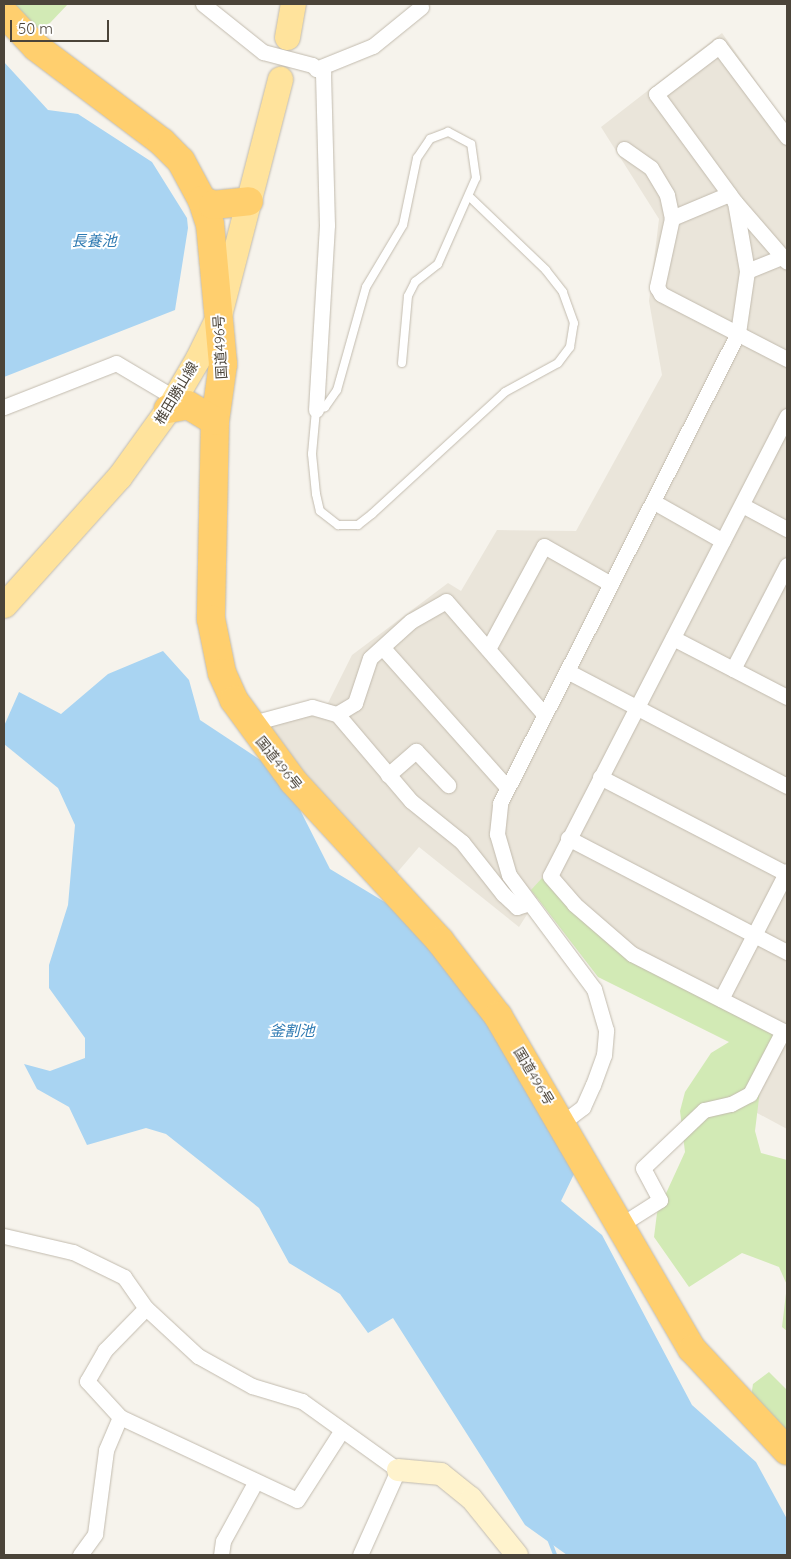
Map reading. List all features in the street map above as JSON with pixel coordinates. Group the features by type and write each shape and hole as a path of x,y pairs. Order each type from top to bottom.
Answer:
{"highway":[{"name":"国道496号","path":"4,13 50,58 162,142 181,161 202,200 210,224 223,364 215,421 211,619 222,673 249,724 293,781 440,941 498,1016 622,1224 692,1349 787,1451"},
{"path":"202,200 212,205 249,201"},
{"path":"172,404 188,405 215,421"}],"main road":[{"path":"287,38 293,4"},
{"name":"椎田勝山線","path":"4,605 88,514 150,435 172,404 219,315 280,79"}],"street":[{"path":"203,4 263,52 323,73 327,225 316,410"},
{"path":"316,69 373,46 421,6"},
{"path":"747,271 784,260 732,198 656,94 719,46 787,138"},
{"path":"624,148 652,168 667,195 672,218 658,272 661,294 787,359"},
{"path":"672,218 732,198"},
{"path":"562,1123 583,1107 604,1055 606,1030 594,989 509,875 500,850 498,819 506,786 654,502 738,334 747,271 732,198"},
{"path":"4,407 116,364 172,404"},
{"path":"622,1224 660,1200 643,1168 704,1110 731,1104 750,1094 785,1032 632,954 574,904 550,876 635,707 673,638 787,416"},
{"path":"654,502 723,541"},
{"path":"742,505 787,529"},
{"path":"488,649 544,546 611,584"},
{"path":"733,669 787,565"},
{"path":"337,714 355,703 370,658 411,621 446,601 544,714"},
{"path":"673,638 787,697"},
{"path":"383,648 506,786"},
{"path":"567,671 787,786"},
{"path":"249,724 312,707 337,714 412,801 462,842 503,894 517,907 529,903"},
{"path":"388,775 416,750 448,785"},
{"path":"600,776 787,873 721,999"},
{"path":"568,838 787,952"},
{"path":"4,1236 72,1252 101,1264 124,1277 146,1308 198,1356 225,1373 302,1401 398,1470 441,1474 471,1498 517,1555"},
{"path":"146,1308 104,1350 87,1381 120,1417 297,1500 342,1430"},
{"path":"80,1555 95,1534 106,1450 120,1417"},
{"path":"360,1555 398,1470"},
{"path":"221,1555 223,1541 256,1481"}],"lane":[{"path":"402,363 408,296 415,282 438,264 471,198 476,153 461,137 437,134 417,158 403,225 366,287 337,390 325,407 316,410 312,454 320,511 328,520 348,527 372,514 505,392 565,354 574,323 563,292 546,270 471,198"}],"shaded area":[{"path":"722,33 787,125 787,1129 746,1107 774,1044 618,956 544,888 519,927 419,847 395,875 312,795 264,725 328,703 352,655 448,583 461,591 497,530 576,531 662,375 649,301 659,219 601,127"}],"green space":[{"path":"4,4 68,4 50,23 32,30"},
{"path":"542,878 612,947 781,1038 760,1090 755,1131 761,1153 787,1160 787,1285 779,1267 742,1253 689,1287 654,1237 657,1213 685,1152 680,1111 685,1092 711,1053 729,1042 598,977 531,890"},
{"path":"787,1285 787,1331 782,1327"},
{"path":"769,1372 787,1390 787,1436 750,1403 753,1384"}],"water":[{"name":"長養池","path":"4,62 48,110 78,114 152,162 187,218 188,228 175,310 4,377"},
{"name":"釜割池","path":"163,651 189,680 200,720 268,765 293,796 330,869 398,910 484,1014 575,1172 561,1201 602,1235 692,1405 756,1462 787,1519 787,1555 567,1555 525,1525 393,1318 368,1333 340,1294 289,1263 259,1208 166,1134 146,1128 87,1145 69,1107 37,1089 24,1064 50,1071 85,1058 85,1038 49,988 49,965 68,905 75,825 58,788 4,744 4,726 19,692 61,714 108,674"}],"waterway":[{"path":"549,1539 555,1555"}]}
